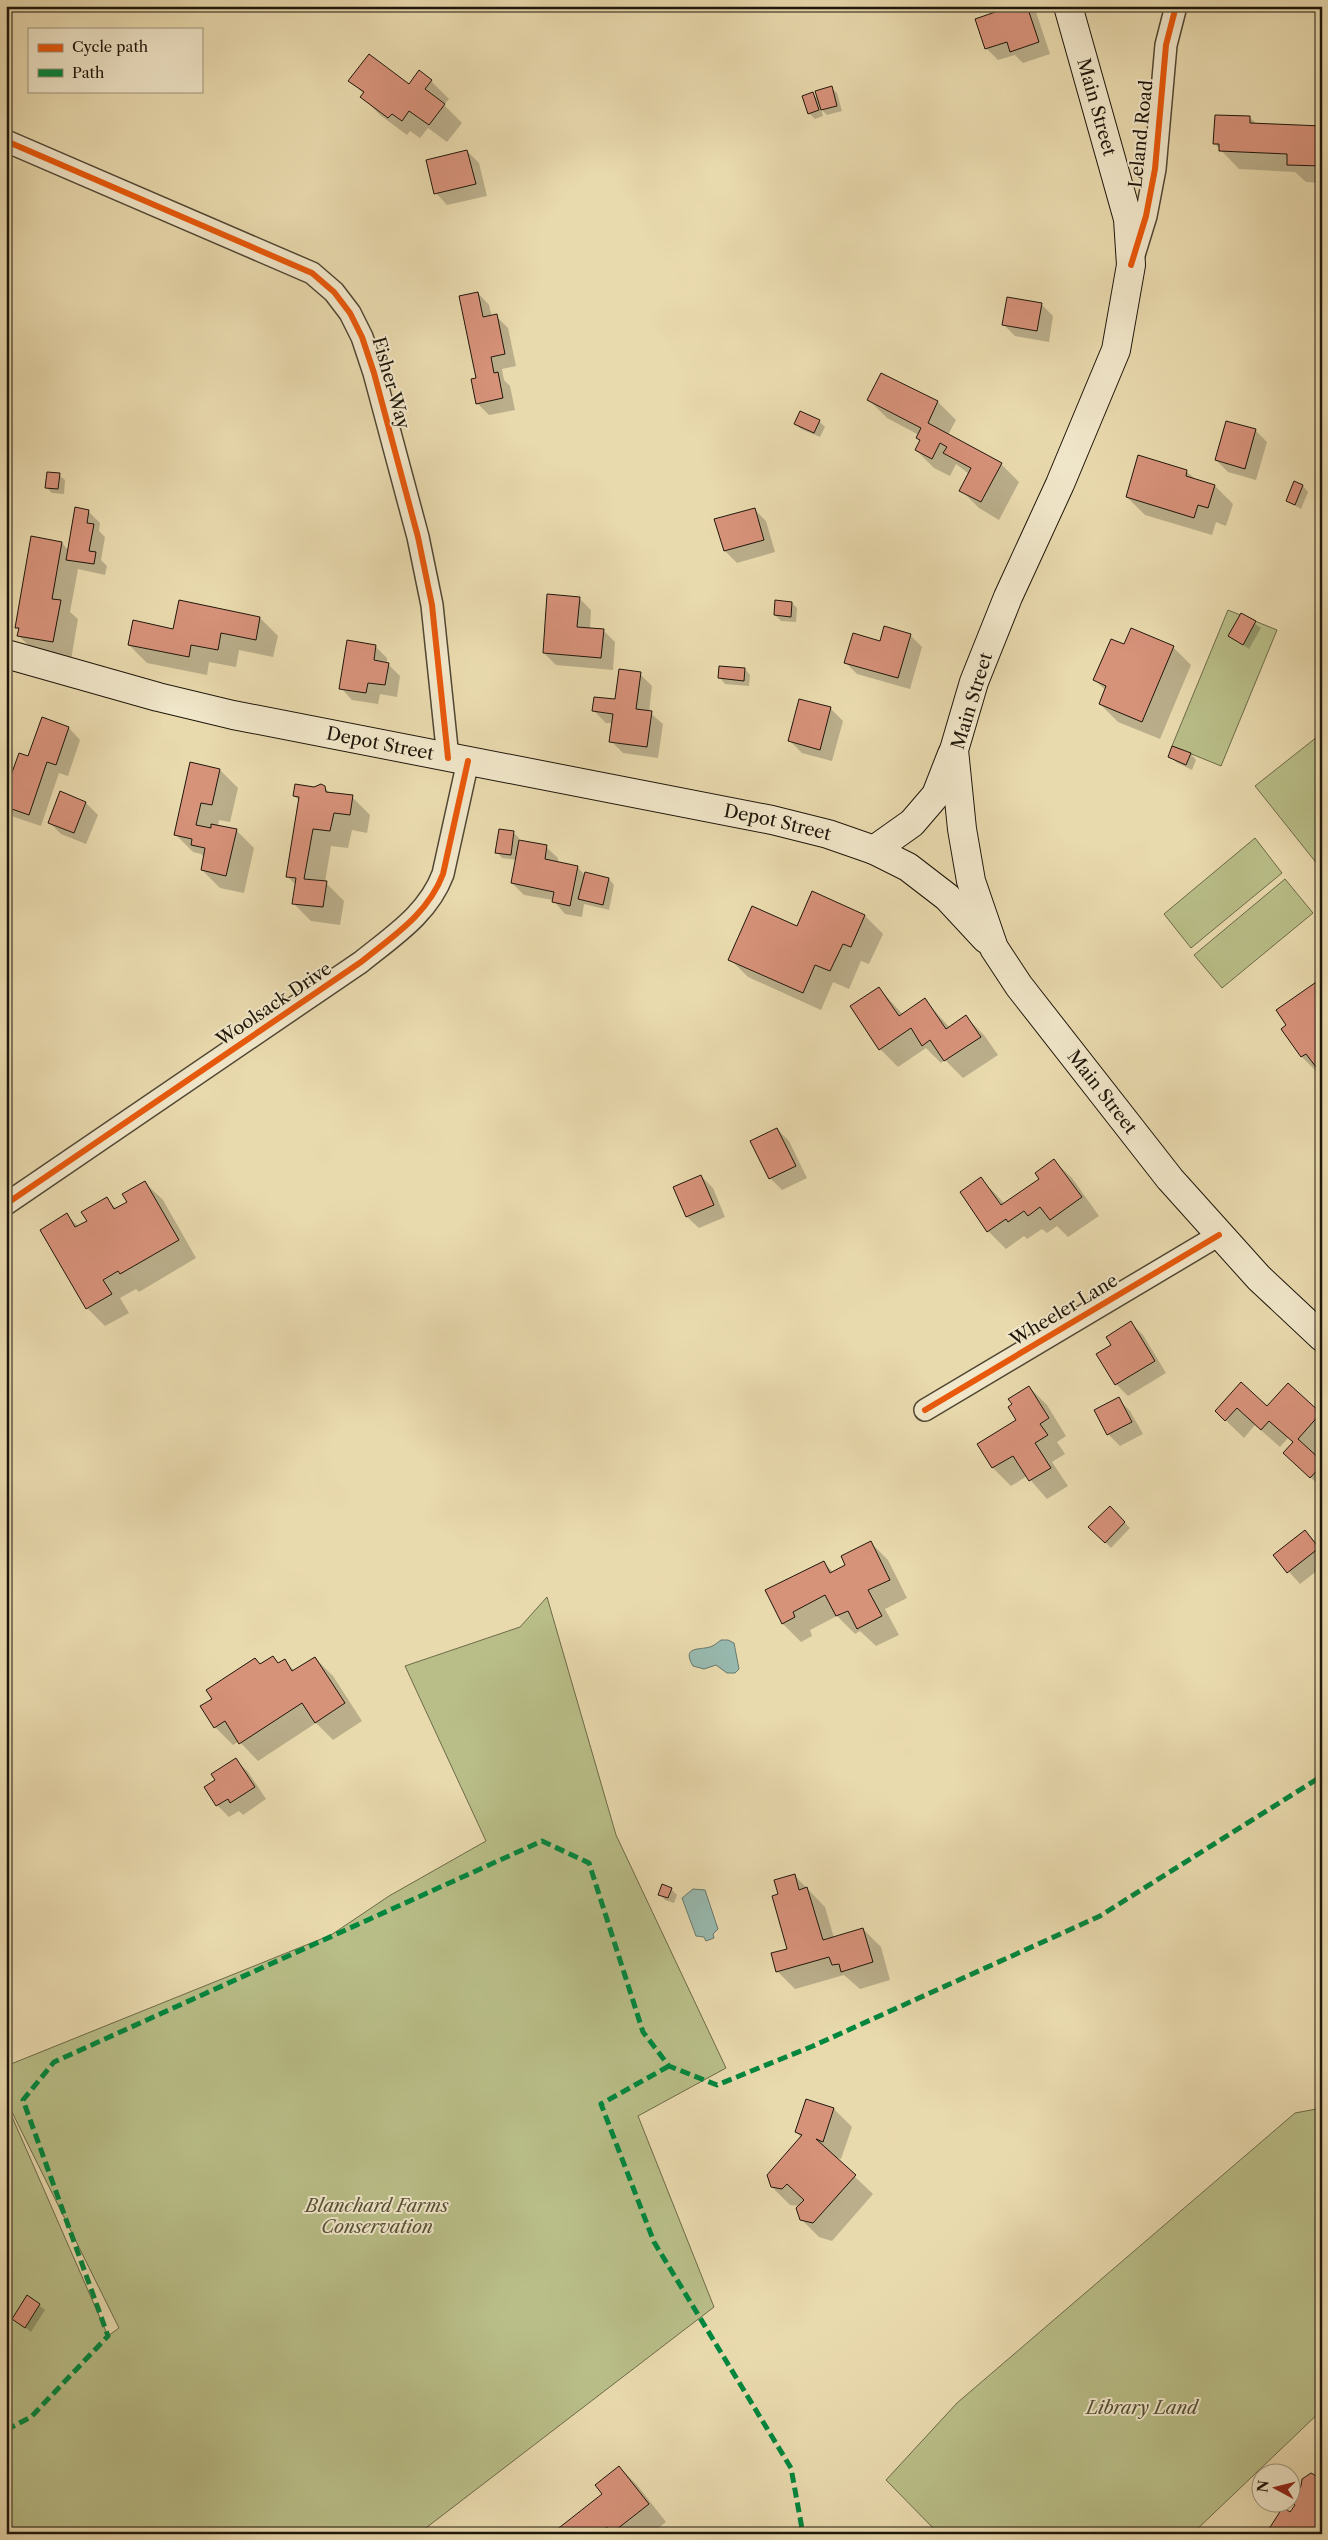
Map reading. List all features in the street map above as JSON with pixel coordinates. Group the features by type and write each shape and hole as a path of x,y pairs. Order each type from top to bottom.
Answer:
{"main road":[{"name":"Main Street","path":"1068,6 1128,219 1131,265 1116,350 1060,484 1008,597 974,682 954,750 962,829 971,881 994,948 1019,986 1136,1136 1219,1235 1259,1278 1322,1337"},
{"name":"Depot Street","path":"6,654 206,708 772,820 828,834 874,850 908,867 948,897 994,948"},
{"path":"874,850 912,823 936,795 954,750"}],"street":[{"name":"Leland Road","path":"1131,265 1146,216 1155,169 1166,46 1176,6"},
{"name":"Fisher Way","path":"6,141 312,274 344,303 356,322 374,373 420,545 458,759"},
{"name":"Woolsack Drive","path":"6,1204 361,962 424,909 436,891 443,874 458,759"},
{"name":"Wheeler Lane","path":"925,1410 1219,1235"}],"green space":[{"path":"1228,610 1277,630 1221,766 1172,746"},
{"path":"1322,733 1322,870 1255,786"},
{"path":"1255,838 1282,873 1191,948 1164,914"},
{"path":"1285,879 1313,913 1222,988 1194,955"},
{"name":"Blanchard Farms Conservation","path":"547,1597 616,1835 726,2068 638,2116 714,2307 418,2534 6,2534 6,2103 108,2336 119,2328 6,2100 6,2066 331,1935 389,1896 486,1841 405,1666 520,1627"},
{"name":"Library Land","path":"1322,2108 1322,2410 1267,2462 1250,2462 1250,2479 1192,2534 939,2534 886,2480 957,2403 1295,2113"}],"water":[{"path":"721,1640 728,1640 734,1643 739,1669 735,1673 727,1673 716,1665 704,1669 693,1666 690,1660 690,1652 711,1646"},
{"path":"693,1889 705,1890 718,1929 713,1934 714,1938 706,1941 704,1937 696,1936 682,1898"}],"building":[{"path":"1003,6 1027,6 1039,42 1010,52 1007,42 985,49 975,19 1004,9"},
{"path":"369,54 409,84 419,70 432,80 425,89 445,104 429,125 409,111 402,121 392,114 388,118 360,97 364,92 348,81"},
{"path":"832,86 837,106 821,110 815,91"},
{"path":"813,92 819,110 808,114 802,96"},
{"path":"1215,115 1250,116 1250,123 1322,126 1322,166 1287,165 1287,154 1219,151 1219,144 1213,144"},
{"path":"467,150 476,184 434,194 426,160"},
{"path":"478,292 483,317 497,314 505,354 491,357 494,373 498,372 503,398 476,404 471,379 476,378 459,296"},
{"path":"1007,297 1042,303 1037,331 1002,325"},
{"path":"881,373 938,401 928,423 1002,463 981,502 959,491 971,468 943,453 947,447 940,443 932,459 915,450 920,440 916,438 921,428 867,400"},
{"path":"800,411 820,420 814,433 794,424"},
{"path":"1226,421 1256,429 1245,469 1215,460"},
{"path":"1138,455 1187,470 1186,476 1215,485 1208,508 1198,505 1194,518 1126,497"},
{"path":"47,472 60,473 58,489 45,488"},
{"path":"1294,481 1303,485 1295,505 1286,501"},
{"path":"75,507 89,510 87,523 94,524 89,551 96,552 94,564 66,560"},
{"path":"755,508 764,540 724,551 714,519"},
{"path":"31,536 62,542 52,599 61,600 53,642 17,636 19,628 15,628"},
{"path":"547,594 580,597 577,627 604,629 601,658 543,653"},
{"path":"179,600 260,617 256,640 221,633 218,650 191,645 189,657 128,645 133,620 173,629"},
{"path":"775,600 792,602 791,617 774,615"},
{"path":"1241,613 1256,621 1243,645 1228,636"},
{"path":"884,626 911,634 898,678 844,663 853,633 880,641"},
{"path":"1131,628 1174,646 1142,722 1099,704 1106,686 1093,680 1111,639 1124,644"},
{"path":"347,640 376,645 374,660 389,663 385,685 368,683 366,693 339,689"},
{"path":"719,666 745,668 744,681 718,678"},
{"path":"619,669 641,672 636,709 652,711 647,747 609,742 613,714 592,711 594,697 615,699"},
{"path":"799,699 831,707 820,750 788,741"},
{"path":"42,717 69,727 56,765 47,762 29,815 6,807 6,789 19,753 28,756"},
{"path":"1172,746 1191,753 1186,765 1168,757"},
{"path":"190,762 220,769 212,805 201,803 196,825 211,828 211,824 237,829 226,876 201,870 205,848 191,845 192,839 174,835"},
{"path":"295,784 314,787 321,784 325,786 326,792 353,795 350,815 334,813 330,831 313,829 304,879 327,881 323,907 292,904 296,878 286,877 299,797 293,796"},
{"path":"60,791 86,802 74,833 48,823"},
{"path":"499,829 514,831 511,855 495,853"},
{"path":"519,840 547,845 545,859 578,866 570,906 552,902 554,892 511,883"},
{"path":"585,872 609,878 603,905 578,899"},
{"path":"812,891 865,915 851,947 843,944 830,971 815,965 803,993 728,960 752,906 797,926"},
{"path":"1322,978 1322,1063 1316,1067 1306,1054 1301,1057 1281,1029 1286,1025 1276,1010"},
{"path":"879,987 899,1016 925,998 946,1029 966,1015 981,1037 944,1061 930,1040 922,1046 911,1028 879,1050 850,1006"},
{"path":"777,1128 796,1166 769,1179 750,1141"},
{"path":"1054,1159 1082,1197 1050,1220 1040,1207 1028,1216 1024,1211 1008,1222 1006,1219 987,1232 960,1192 981,1177 1001,1205 1039,1179 1035,1173"},
{"path":"701,1175 714,1205 686,1217 673,1187"},
{"path":"145,1181 179,1240 120,1274 118,1271 103,1280 112,1294 86,1309 40,1230 67,1213 75,1227 87,1221 81,1212 107,1197 114,1209 127,1202 122,1194"},
{"path":"1131,1321 1155,1361 1115,1385 1096,1354 1111,1345 1106,1337"},
{"path":"1241,1382 1267,1406 1288,1383 1321,1413 1298,1439 1322,1461 1322,1465 1310,1478 1283,1453 1293,1442 1269,1421 1261,1430 1237,1408 1225,1421 1215,1411"},
{"path":"1029,1386 1049,1418 1040,1424 1048,1435 1035,1443 1051,1468 1029,1481 1013,1456 992,1468 977,1444 1016,1420 1008,1407 1012,1404 1008,1399"},
{"path":"1119,1397 1132,1422 1107,1435 1094,1410"},
{"path":"1110,1506 1125,1522 1105,1543 1088,1527"},
{"path":"1305,1530 1319,1548 1287,1573 1273,1555"},
{"path":"871,1541 890,1580 868,1590 882,1616 857,1629 848,1611 836,1616 825,1595 793,1612 795,1617 782,1624 765,1590 824,1561 830,1573 845,1565 841,1556"},
{"path":"273,1656 278,1663 285,1659 292,1671 315,1657 345,1703 315,1723 302,1703 239,1744 225,1721 214,1728 200,1706 212,1699 206,1690 255,1658 260,1664"},
{"path":"236,1758 255,1787 230,1803 228,1799 216,1806 204,1787 215,1780 211,1774"},
{"path":"795,1874 799,1890 807,1887 823,1940 863,1928 873,1962 841,1972 839,1964 832,1965 829,1957 776,1972 771,1953 787,1949 772,1896 778,1894 774,1880"},
{"path":"662,1884 672,1888 668,1898 658,1895"},
{"path":"806,2099 834,2108 823,2142 816,2139 856,2175 813,2223 800,2220 796,2208 804,2200 787,2184 782,2189 771,2187 767,2175 802,2135 795,2132"},
{"path":"27,2295 40,2304 25,2328 12,2319"},
{"path":"619,2466 649,2504 612,2533 607,2527 599,2534 558,2534 555,2531 602,2494 595,2485"},
{"path":"1311,2473 1322,2479 1322,2534 1270,2534 1267,2532 1280,2512 1300,2512 1302,2479"}],"marked path":[{"path":"6,2430 31,2417 108,2336 23,2100 54,2062 542,1841 589,1863 643,2032 669,2066 717,2085 813,2046 1100,1916 1322,1776"},
{"path":"669,2066 601,2104 654,2242 791,2468 803,2534"}],"cycle path":[{"path":"1131,265 1146,216 1155,169 1166,45 1176,6"},
{"path":"6,141 312,273 334,292 350,313 362,337 374,373 418,537 432,605 448,758"},
{"path":"6,1204 361,962 419,913 443,874 468,761"},
{"path":"925,1410 1219,1235"}]}
